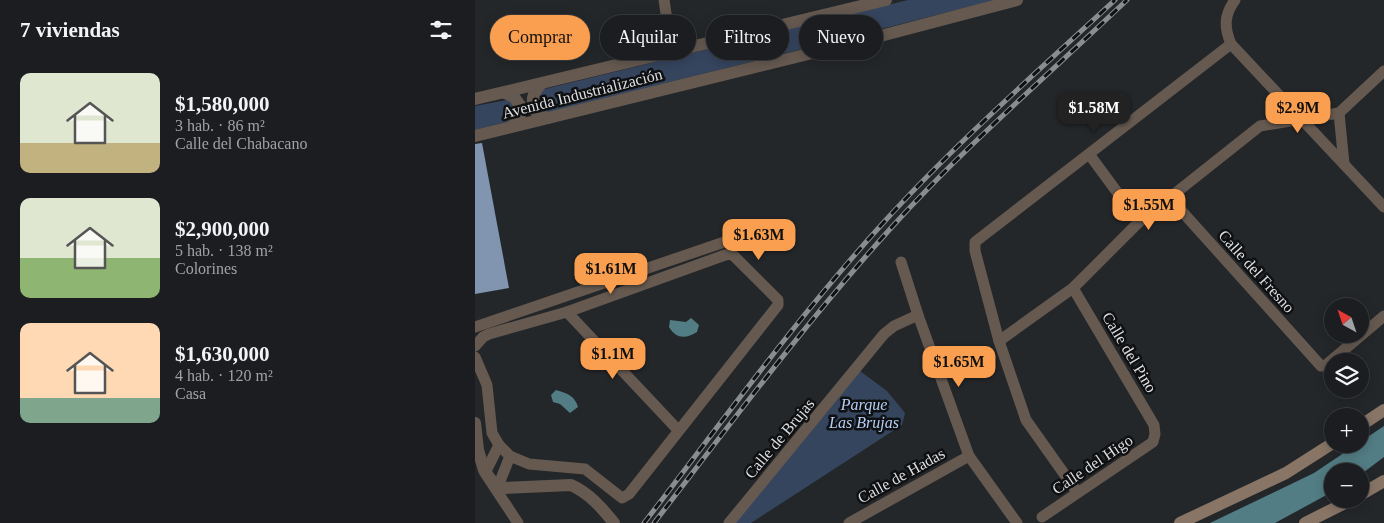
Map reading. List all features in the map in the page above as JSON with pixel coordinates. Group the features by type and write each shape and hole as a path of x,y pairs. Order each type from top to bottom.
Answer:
{"main road":[{"path":"1369,420 1384,410"},
{"path":"1180,523 1286,473 1324,449"},
{"path":"1369,490 1384,481"},
{"path":"1305,523 1335,508"}],"street":[{"path":"665,0 667,15"},
{"path":"696,47 862,3 886,0"},
{"name":"Avenida Industrialización","path":"475,136 869,39 1017,0"},
{"path":"1235,0 1227,10 1225,30 1231,44 1384,207"},
{"path":"1077,492 1026,420 999,340 975,252 975,242 981,235 1231,44"},
{"path":"475,99 642,60"},
{"path":"999,340 1073,288 1139,222 1260,126 1339,113 1384,71"},
{"path":"541,84 533,92 531,104 538,114 548,118"},
{"path":"505,93 515,97 521,106 519,120 511,127"},
{"path":"1339,113 1344,164"},
{"path":"1089,154 1139,222"},
{"name":"Calle del Fresno","path":"1169,197 1321,366 1326,365 1384,316"},
{"path":"475,327 739,237"},
{"path":"475,346 483,337 489,334 567,312 731,254 775,294 778,300 778,304 629,494 622,498 585,469 529,464 510,456 499,445 492,434 487,385 475,357"},
{"path":"901,262 969,456 1011,521 1028,523"},
{"name":"Calle del Pino","path":"1073,288 1154,425 1155,434"},
{"path":"567,312 678,430"},
{"name":"Calle de Brujas","path":"729,523 884,334 894,326 918,315"},
{"path":"475,422 478,450 485,473 518,523"},
{"name":"Calle del Higo","path":"1042,517 1153,442 1155,434"},
{"path":"485,473 499,445"},
{"path":"499,484 510,456"},
{"name":"Calle de Hadas","path":"849,523 969,456"},
{"path":"485,473 499,484 514,488 571,485 580,489 610,522"}],"green space":[{"path":"908,0 996,0 883,28 883,15 847,15"},
{"path":"799,27 799,50 789,52 789,29"},
{"path":"706,50 706,60 758,60 543,114 540,112 536,93 541,90 663,60 696,60 696,52"},
{"path":"513,99 519,107 514,120 475,130 475,106"},
{"name":"Parque Las Brujas","path":"860,371 887,391 905,413 902,425 751,523 734,523"}],"shaded area":[{"path":"691,318 699,325 697,332 693,334 685,337 678,336 669,327 670,320 686,322"},
{"path":"556,390 570,396 575,400 578,407 570,413 560,404 553,402 551,395"},
{"path":"1384,426 1384,457 1369,468 1369,463 1329,463 1344,453 1369,453 1369,436"},
{"path":"1324,466 1324,496 1275,523 1210,523 1314,473"}],"building":[{"path":"482,143 509,288 475,294 475,144"}],"railway":[{"path":"644,523 821,294 884,222 968,136 1115,0"},
{"path":"654,523 799,336 891,228 977,140 1127,0"}]}
